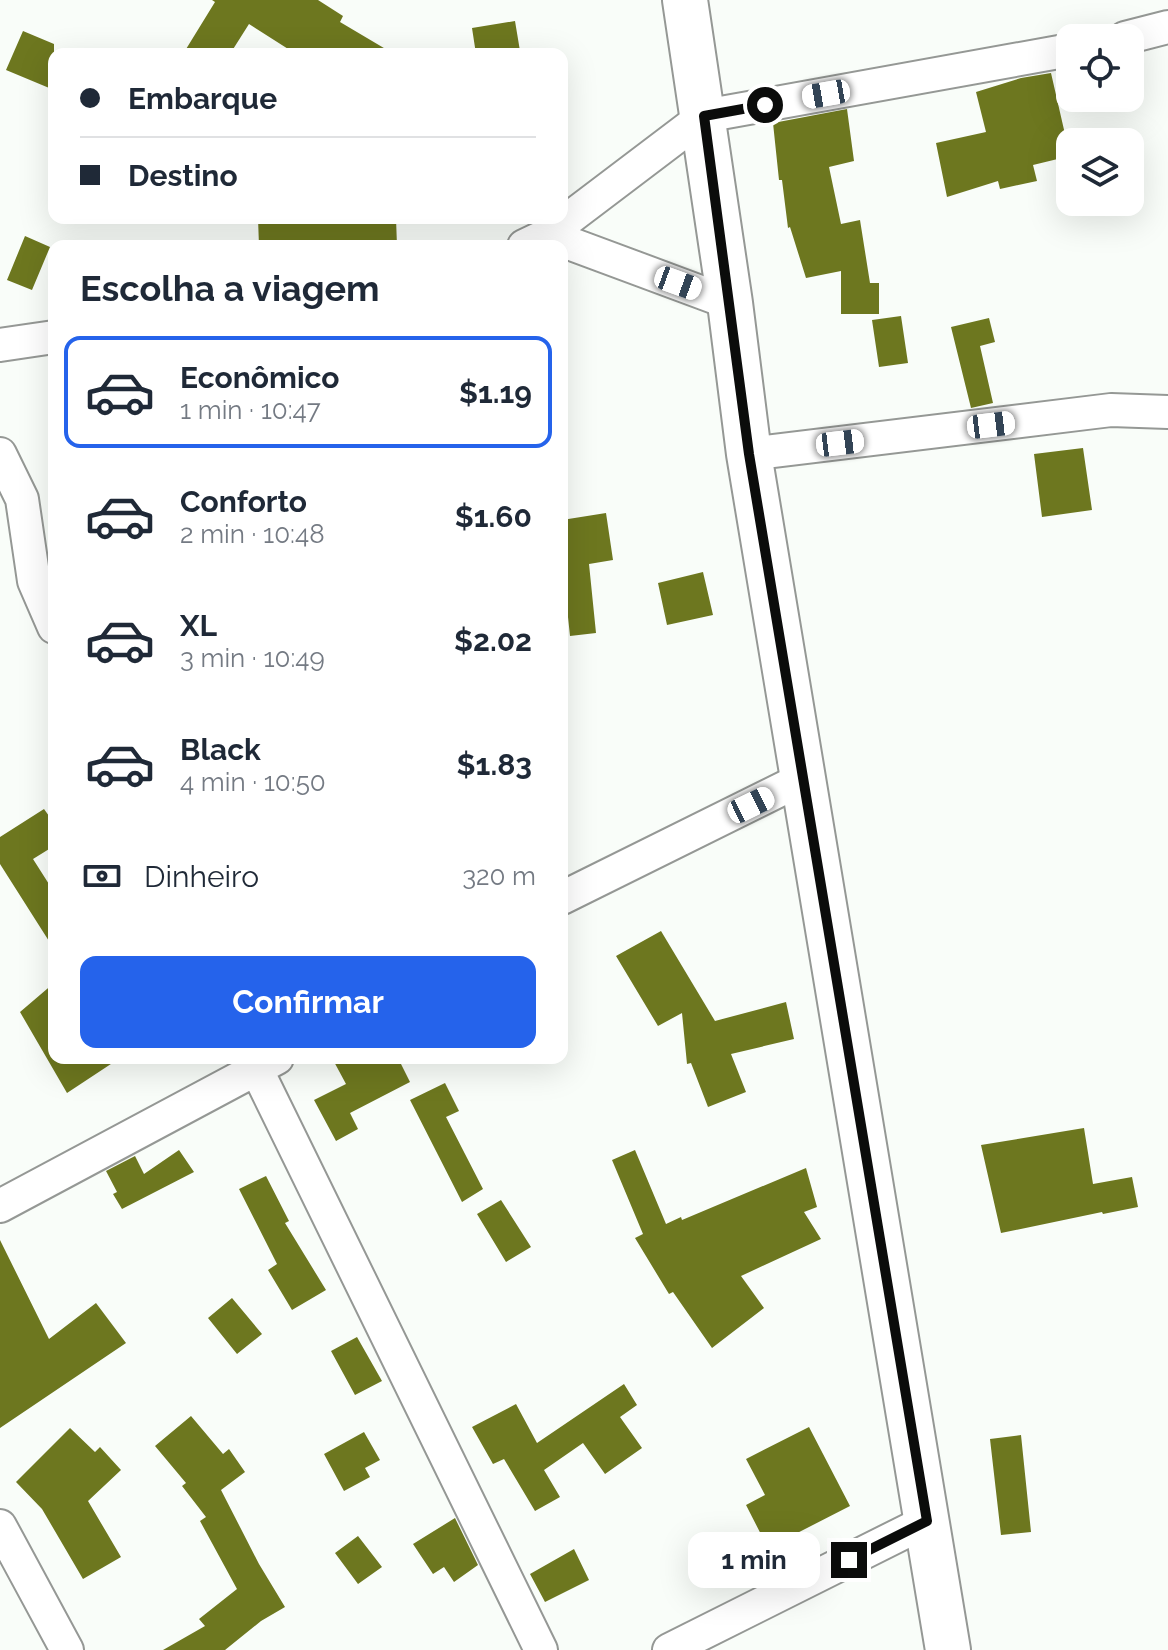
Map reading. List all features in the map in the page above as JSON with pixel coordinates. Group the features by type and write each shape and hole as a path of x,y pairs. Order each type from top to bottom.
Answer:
{"main road":[{"path":"685,0 704,116 749,454 948,1650"}],"street":[{"path":"1144,33 1168,27"},
{"path":"568,216 704,116 1056,53"},
{"path":"536,240 558,224"},
{"path":"568,250 730,303"},
{"path":"0,345 48,338"},
{"path":"749,454 1111,410 1168,412"},
{"path":"0,454 22,499 34,581 48,613"},
{"path":"568,895 804,778"},
{"path":"0,1206 257,1064"},
{"path":"262,1064 541,1650"},
{"path":"669,1650 927,1521"},
{"path":"0,1526 67,1650"}],"building":[{"path":"212,0 318,0 343,16 340,22 384,48 287,48 249,24 234,48 187,48 215,2"},
{"path":"515,21 520,48 475,48 472,28"},
{"path":"23,31 54,44 54,48 48,48 48,88 6,70"},
{"path":"1051,73 1056,112 1060,112 1064,128 1056,128 1056,159 1033,165 1037,181 1000,189 998,181 947,197 936,143 986,132 976,92 1021,78"},
{"path":"847,109 854,161 829,167 841,224 860,220 870,283 879,283 879,314 841,314 841,271 806,278 788,228 782,180 779,180 773,123"},
{"path":"258,224 396,224 397,240 259,240"},
{"path":"25,236 48,246 32,290 7,280"},
{"path":"901,316 908,363 879,367 872,320"},
{"path":"989,318 995,342 980,346 993,403 971,408 951,327"},
{"path":"1083,448 1092,510 1042,517 1034,454"},
{"path":"606,513 613,560 589,564 596,633 570,636 568,519"},
{"path":"703,572 713,615 667,625 658,583"},
{"path":"44,809 48,815 48,850 33,859 48,883 48,940 0,864 0,837"},
{"path":"661,931 715,1021 786,1002 794,1039 731,1054 746,1092 708,1107 691,1063 687,1064 682,1013 658,1026 616,956"},
{"path":"48,988 48,1060 20,1012"},
{"path":"50,1064 111,1064 67,1093"},
{"path":"335,1064 401,1064 410,1082 350,1113 358,1129 336,1141 314,1100 346,1084"},
{"path":"445,1083 459,1111 446,1117 483,1189 462,1202 410,1100"},
{"path":"1084,1128 1093,1184 1132,1177 1138,1207 1001,1233 981,1145"},
{"path":"179,1150 194,1172 122,1209 113,1194 117,1192 106,1171 135,1156 144,1174"},
{"path":"635,1150 666,1224 806,1168 817,1207 804,1212 821,1239 741,1276 764,1308 712,1348 673,1292 669,1294 635,1238 643,1234 612,1160"},
{"path":"266,1176 289,1221 285,1223 326,1290 292,1310 268,1270 277,1264 239,1189"},
{"path":"501,1200 531,1247 506,1262 477,1214"},
{"path":"0,1240 49,1339 96,1303 126,1343 0,1428"},
{"path":"232,1298 262,1334 237,1354 208,1318"},
{"path":"357,1337 382,1381 355,1395 331,1351"},
{"path":"624,1384 637,1405 620,1417 642,1448 605,1474 583,1443 544,1470 560,1497 535,1511 504,1459 493,1464 472,1427 516,1404 537,1443"},
{"path":"191,1416 223,1454 229,1449 245,1472 221,1490 285,1607 261,1621 225,1650 163,1650 205,1626 199,1619 237,1589 200,1521 206,1517 182,1486 186,1483 155,1446"},
{"path":"809,1427 850,1506 768,1548 746,1505 765,1495 746,1459"},
{"path":"70,1428 95,1452 100,1447 121,1470 88,1501 121,1557 83,1579 42,1509 16,1482"},
{"path":"364,1432 380,1460 365,1468 370,1477 344,1491 324,1454"},
{"path":"1021,1435 1031,1532 1001,1535 990,1439"},
{"path":"455,1518 478,1565 454,1582 444,1567 433,1574 413,1544"},
{"path":"358,1536 382,1567 358,1584 335,1553"},
{"path":"574,1549 589,1580 545,1602 530,1574"}],"route":[{"path":"765,105 704,116 749,454 927,1521 849,1560"}]}
